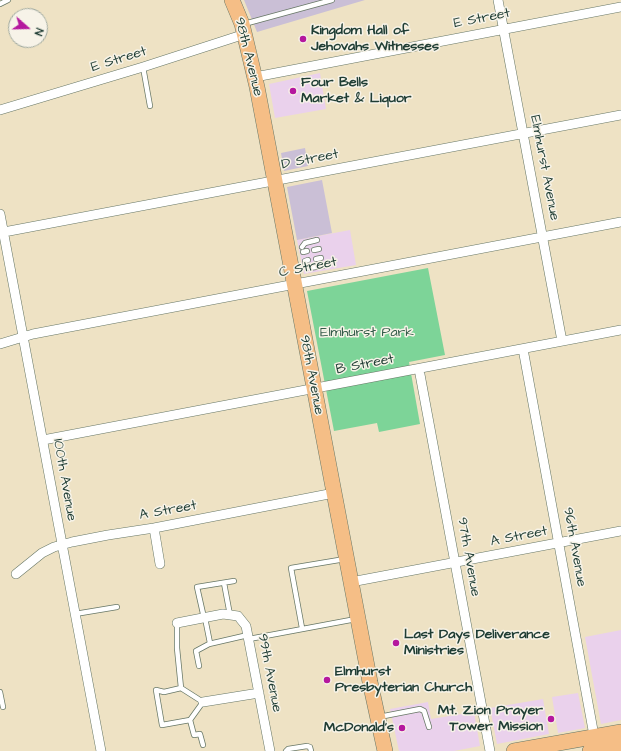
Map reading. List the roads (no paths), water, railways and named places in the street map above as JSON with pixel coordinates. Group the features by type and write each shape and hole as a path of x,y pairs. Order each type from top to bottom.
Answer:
{"main road":[{"name":"98th Avenue","path":"232,0 244,29 255,77 346,558 385,751"},
{"path":"594,747 621,732"},
{"path":"514,751 621,745"}],"street":[{"name":"Elmhurst Avenue","path":"498,0 562,341"},
{"name":"E Street","path":"255,77 621,7"},
{"name":"E Street","path":"0,110 143,67 244,29"},
{"name":"D Street","path":"4,232 621,115"},
{"name":"100th Avenue","path":"0,214 101,751"},
{"name":"C Street","path":"0,344 23,337 621,222"},
{"name":"B Street","path":"43,440 621,330"},
{"name":"96th Avenue","path":"523,349 559,543 594,747"},
{"name":"97th Avenue","path":"419,369 490,751"},
{"name":"A Street","path":"16,574 42,552 62,545 334,493"},
{"path":"154,528 160,564"},
{"name":"A Street","path":"351,582 621,532"},
{"path":"177,623 223,614 230,615"},
{"name":"99th Avenue","path":"230,615 238,616 246,626 270,751"},
{"path":"203,702 259,693"}],"lane":[{"path":"0,4 8,0"},
{"path":"244,29 332,0"},
{"path":"143,67 150,106"},
{"path":"304,250 305,243 317,240"},
{"path":"316,258 321,258"},
{"path":"306,262 310,268 323,266"},
{"path":"302,628 292,568 346,558"},
{"path":"210,643 197,587 234,581"},
{"path":"224,582 230,615"},
{"path":"75,614 117,607"},
{"path":"198,666 196,650 210,643 358,619"},
{"path":"177,623 181,688"},
{"path":"181,688 203,702 190,720 162,725 156,690 164,692 181,688"},
{"path":"0,692 3,707"},
{"path":"378,717 420,709 424,711 429,726"},
{"path":"190,720 194,735 200,734 203,746"},
{"path":"286,751 288,749 307,746 310,747 311,750"}],"place":[{"name":"Kingdom Hall of Jehovahs Witnesses","path":"303,39"},
{"name":"Four Bells Market & Liquor","path":"293,91"},
{"name":"Last Days Deliverance Ministries","path":"396,643"},
{"name":"Elmhurst Presbyterian Church","path":"327,680"},
{"name":"Mt. Zion Prayer Tower Mission","path":"551,719"},
{"name":"McDonald's","path":"402,728"}],"park label":[{"name":"Elmhurst Park","path":"367,333"}]}
